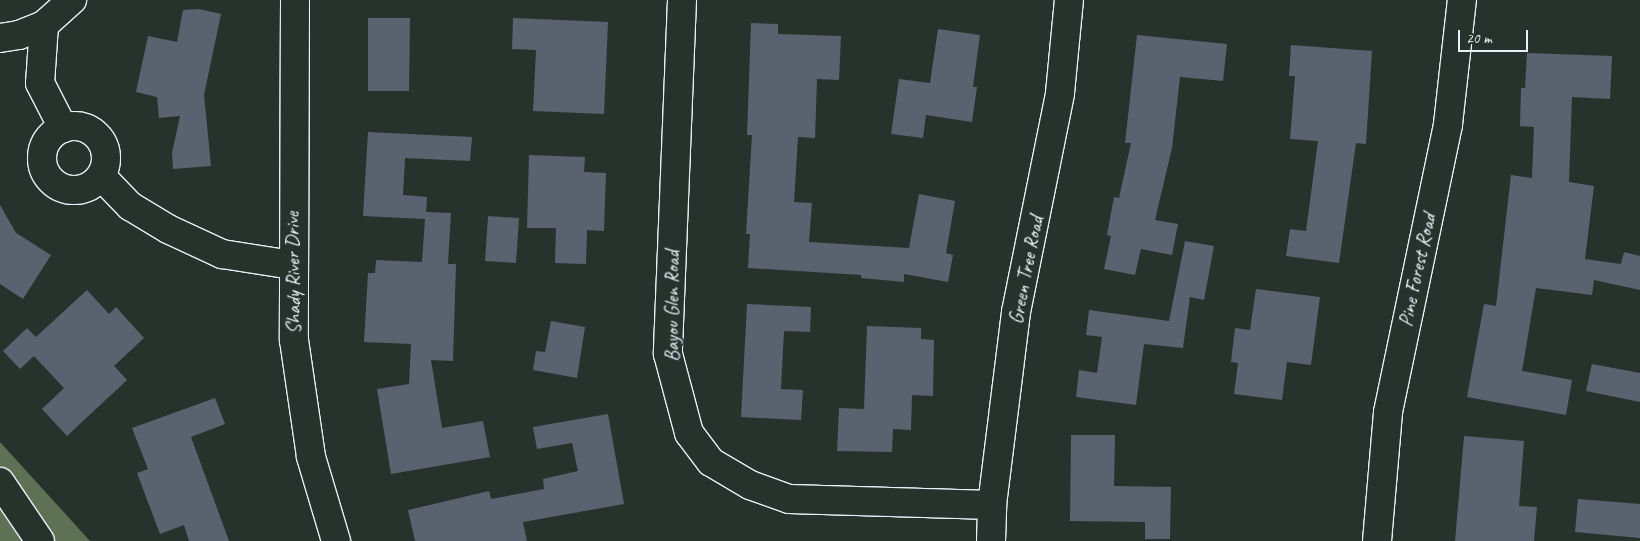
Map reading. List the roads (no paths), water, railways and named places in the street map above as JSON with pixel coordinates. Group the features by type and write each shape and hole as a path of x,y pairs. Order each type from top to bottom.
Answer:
{"street":[{"path":"0,38 19,35 44,25 72,0"},
{"name":"Shady River Drive","path":"295,0 292,265 294,340 311,457 336,541"},
{"name":"Bayou Glen Road","path":"682,0 668,354 689,433 711,462 750,485 789,499 992,505"},
{"name":"Green Tree Road","path":"991,541 992,505 1016,312 1060,93 1069,0"},
{"name":"Pine Forest Road","path":"1377,541 1388,412 1448,124 1462,0"},
{"path":"44,25 40,83 62,128"},
{"path":"80,126 98,136 106,155 101,176 84,188 74,190 60,186 48,176 44,166 45,146 50,136 62,128 80,126"},
{"path":"101,176 130,206 168,229 222,254 292,265"},
{"path":"0,482 40,541"}]}
